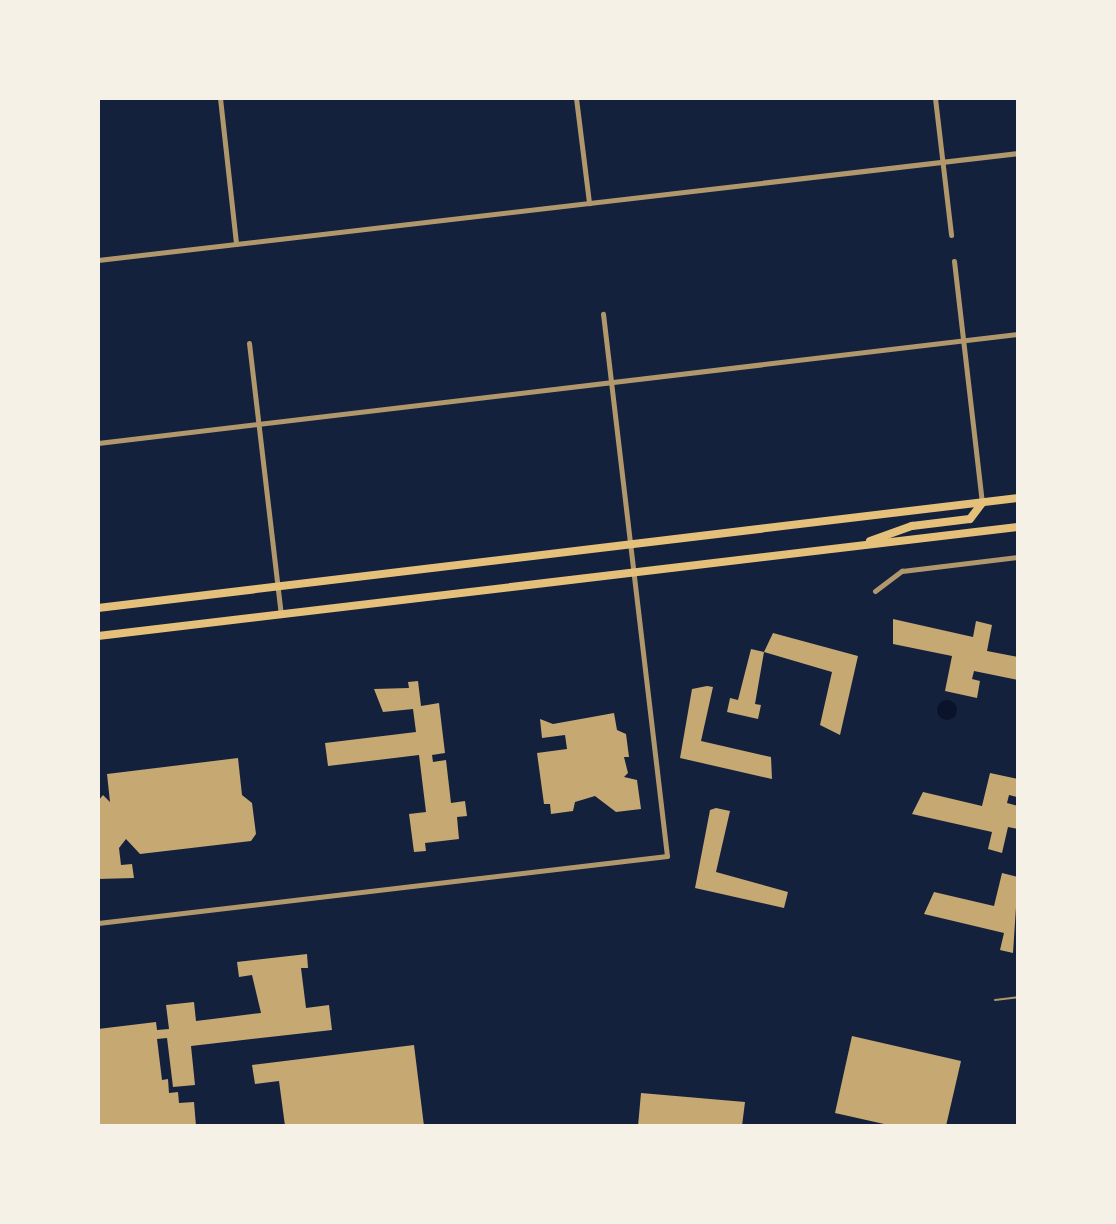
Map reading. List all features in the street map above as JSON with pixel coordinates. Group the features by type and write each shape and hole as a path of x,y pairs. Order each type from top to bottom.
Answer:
{"main road":[{"path":"98,608 1018,498"},
{"path":"854,547 912,526 970,519 982,503"},
{"path":"98,636 1018,527"}],"street":[{"path":"220,98 236,244"},
{"path":"576,98 589,203"},
{"path":"935,98 951,235"},
{"path":"98,260 1018,153"},
{"path":"954,261 982,503"},
{"path":"98,923 667,856 603,314"},
{"path":"98,443 1018,334"},
{"path":"249,343 281,615"},
{"path":"875,591 902,571 1018,557"}],"lane":[{"path":"995,1000 1018,997"}],"water":[{"path":"947,700 954,703 957,710 954,717 947,720 940,717 937,710 940,703"}],"building":[{"path":"893,619 973,637 976,621 992,625 987,651 1018,657 1018,680 974,671 972,679 980,681 977,698 945,691 952,656 893,644"},
{"path":"773,633 858,656 840,735 820,725 832,672 764,652"},
{"path":"751,649 764,652 755,704 761,705 758,719 727,712 730,698 738,700"},
{"path":"418,681 421,706 439,703 445,753 432,755 433,762 446,760 451,803 465,801 467,816 457,817 459,839 425,843 426,851 414,852 409,814 426,812 419,755 328,766 325,743 416,732 413,709 383,712 374,689 409,688 408,682"},
{"path":"713,687 701,741 771,757 772,779 680,758 692,689"},
{"path":"614,713 617,730 626,734 629,757 624,757 628,773 624,777 637,780 641,809 616,812 595,796 575,802 573,811 551,814 550,804 544,804 537,753 567,749 565,735 542,738 540,719 553,724"},
{"path":"238,758 242,795 252,803 256,834 251,841 140,854 126,839 119,848 121,865 132,864 134,878 98,879 98,801 103,795 110,802 107,774"},
{"path":"990,773 1018,779 1017,797 1009,795 1007,803 1018,806 1018,829 1008,827 1002,853 988,849 992,832 912,814 923,792 982,806"},
{"path":"710,810 730,811 716,872 788,892 784,908 695,888"},
{"path":"1002,873 1018,877 1013,953 1000,950 1004,933 924,914 934,892 994,906"},
{"path":"307,954 308,968 301,968 306,1008 329,1005 332,1030 191,1046 195,1085 173,1087 167,1038 157,1039 162,1080 168,1079 169,1093 178,1092 179,1103 194,1102 196,1126 98,1126 98,1029 156,1022 157,1030 169,1029 166,1005 194,1002 196,1021 261,1013 252,975 239,977 237,962"},
{"path":"852,1036 961,1061 946,1126 893,1126 835,1113"},
{"path":"414,1045 424,1126 285,1126 279,1081 255,1084 252,1065"},
{"path":"641,1093 745,1102 742,1126 638,1126"}]}
